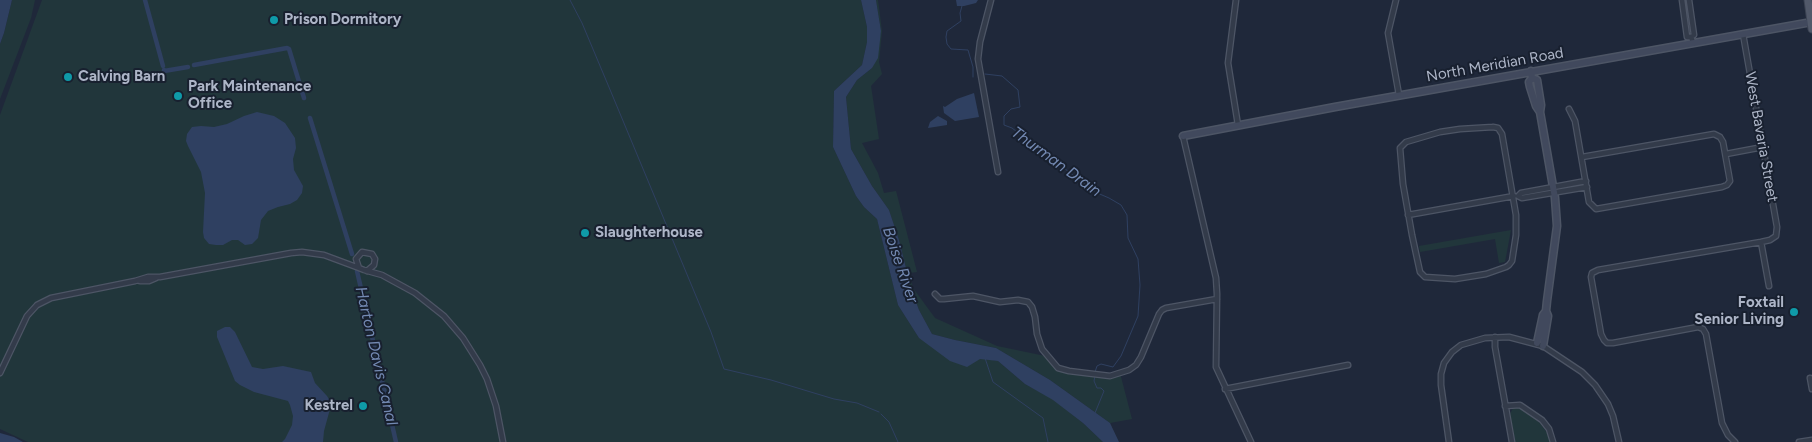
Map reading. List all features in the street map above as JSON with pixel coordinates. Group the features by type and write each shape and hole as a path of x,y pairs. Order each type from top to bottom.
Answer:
{"main road":[{"path":"1810,5 1812,25"}],"street":[{"path":"992,0 980,42 978,59 998,172"},
{"path":"1236,0 1228,63 1238,125"},
{"path":"1396,0 1389,24 1388,38 1398,95"},
{"path":"1682,0 1687,37 1692,40 1694,35 1689,0"},
{"name":"North Meridian Road","path":"1183,136 1398,95 1532,75 1692,40 1812,25"},
{"name":"West Bavaria Street","path":"1743,34 1778,230 1773,238 1761,242"},
{"path":"1532,75 1529,82 1536,106 1540,112 1557,226 1540,344"},
{"path":"1569,109 1575,121 1590,202 1592,206 1599,209 1722,187 1728,183 1730,178 1723,142 1720,136 1714,134 1582,157"},
{"path":"1498,128 1502,134 1516,196 1516,230 1512,260 1509,265 1486,274 1455,279 1422,276 1408,215 1399,150 1401,145 1425,136 1460,129 1498,128"},
{"path":"1183,136 1216,278 1216,367 1251,442"},
{"path":"1726,154 1763,147"},
{"path":"1408,215 1516,196 1522,198 1586,181"},
{"path":"1553,190 1587,187"},
{"path":"1734,440 1722,423 1706,334 1703,329 1698,327 1612,343 1605,342 1601,334 1591,277 1592,273 1598,270 1761,242 1769,286"},
{"path":"358,268 357,258 362,252 369,252 374,256 382,275"},
{"path":"0,373 23,323 37,305 51,298 136,282 148,277 160,277 291,253 312,253 342,261 401,284 426,300 444,316 464,338 480,364 496,406 503,442"},
{"path":"342,261 357,258"},
{"path":"367,270 372,268 375,262"},
{"path":"936,294 944,299 972,296 1000,302 1018,300 1028,302 1032,306 1042,349 1050,360 1063,370 1095,375 1118,374 1136,365 1158,314 1166,308 1217,299"},
{"path":"1495,337 1512,442"},
{"path":"1449,442 1441,385 1444,363 1460,345 1495,337 1509,337 1540,344 1582,372 1602,394 1613,416 1619,442"},
{"path":"1225,389 1348,365"},
{"path":"1810,378 1812,389"},
{"path":"1505,406 1520,404 1542,420 1549,429 1553,442"},
{"path":"1798,442 1812,440"}],"green space":[{"path":"12,0 35,0 31,18 0,99 0,44"},
{"path":"42,0 861,0 867,27 867,42 862,65 834,91 833,147 856,196 864,207 877,219 898,305 919,338 980,358 998,361 1025,384 1053,399 1103,442 28,442 0,429 0,115"},
{"path":"876,0 878,0 882,31 879,62 882,74 871,86 879,139 862,143 878,173 884,193 896,191 917,272 909,273 913,288 935,318 997,346 1045,356 1052,365 1062,371 1093,375 1120,373 1132,419 1110,423 1050,380 996,348 932,334 919,310 911,288 889,210 872,186 851,149 846,97 857,80 872,68 881,31"},
{"path":"1511,230 1505,262 1499,263 1495,239 1420,252 1419,246"},
{"path":"1513,408 1520,408 1539,422 1548,434 1550,442 1515,442 1510,414"}],"water":[{"path":"0,0 12,0 0,44"},
{"name":"Boise River","path":"861,0 876,0 881,31 878,58 872,68 857,80 846,97 851,149 872,186 889,210 911,288 919,310 932,334 996,348 1050,380 1110,423 1119,442 1103,442 1083,423 1053,400 1025,384 998,361 980,359 967,367 950,361 919,338 898,305 877,219 864,207 856,196 833,147 834,91 862,65 867,42 867,27"},
{"path":"956,0 978,0 976,3 957,6"},
{"path":"974,93 979,117 955,121 944,113 943,106 945,107 957,99"},
{"path":"257,112 274,116 285,123 295,138 294,170 303,186 302,193 297,200 290,204 268,211 261,220 258,238 252,244 245,245 238,240 232,240 223,245 209,244 204,238 203,232 205,193 201,172 186,141 187,134 192,127 214,127 227,124"},
{"path":"938,116 947,121 947,125 928,128 930,122"},
{"path":"230,327 235,332 252,367 263,369 283,366 311,372 315,383 330,401 323,442 282,442 292,425 293,416 290,405 288,401 254,392 235,381 217,337 217,331"},
{"path":"0,433 14,437 23,442 0,442"}],"waterway":[{"name":"Harton Davis Canal","path":"145,0 163,66"},
{"path":"570,0 582,23 611,92 711,332 724,369 771,380 834,399 857,403 879,412"},
{"name":"Thurman Drain","path":"962,6 960,13 961,21 947,31 947,44 951,49 968,50 973,67 973,77"},
{"name":"Harton Davis Canal","path":"194,65 287,48 289,49 304,98"},
{"name":"Harton Davis Canal","path":"164,70 188,67"},
{"name":"Thurman Drain","path":"985,74 1002,76 1018,90 1020,107 1011,109 1004,116 1004,125 1012,128 1095,192 1121,205 1127,215 1128,238 1138,259 1140,285 1138,316 1121,356 1113,367 1101,364 1097,366 1095,372"},
{"name":"Harton Davis Canal","path":"310,118 352,254"},
{"name":"Harton Davis Canal","path":"357,271 396,442"},
{"path":"985,358 993,382 1043,418 1048,442"},
{"name":"Thurman Drain","path":"1095,376 1094,381 1097,388 1101,388 1104,391 1095,413"},
{"path":"881,414 889,422 898,442"}],"place":[{"name":"Prison Dormitory","path":"274,20"},
{"name":"Calving Barn","path":"68,77"},
{"name":"Park Maintenance Office","path":"178,96"},
{"name":"Slaughterhouse","path":"585,233"},
{"name":"Foxtail Senior Living","path":"1794,312"},
{"name":"Kestrel","path":"363,406"}]}
